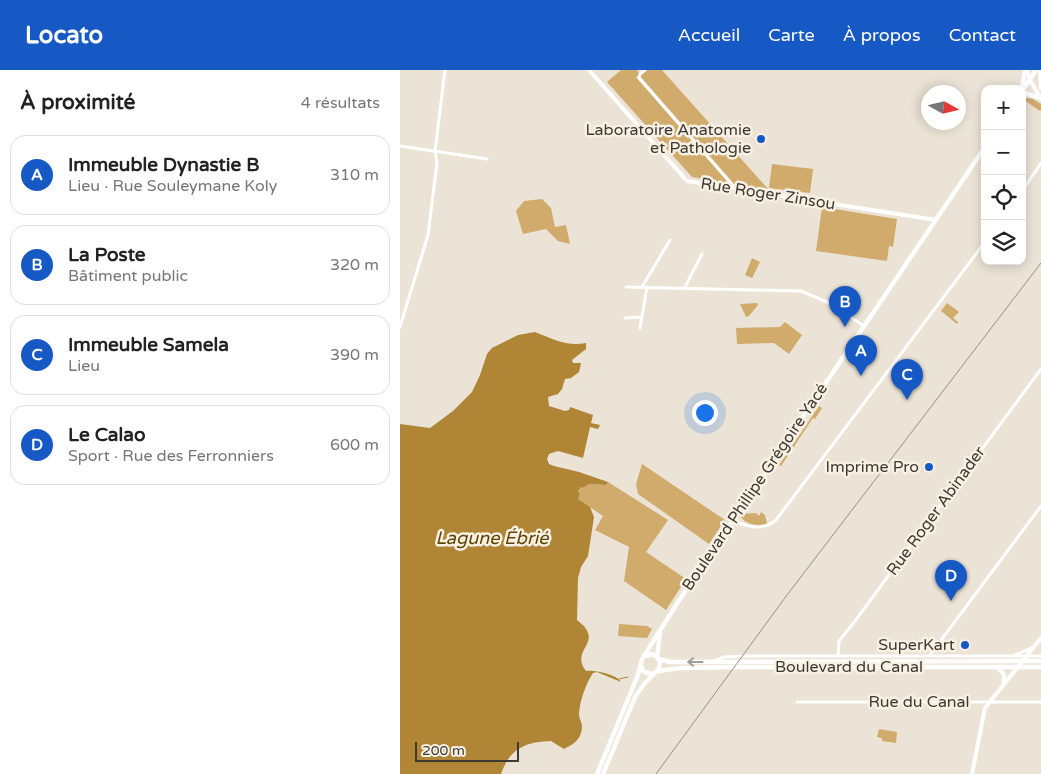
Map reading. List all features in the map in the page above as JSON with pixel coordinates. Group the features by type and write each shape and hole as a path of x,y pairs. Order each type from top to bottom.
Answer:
{"main road":[{"path":"1023,85 1026,70"},
{"path":"1026,86 1038,70"},
{"path":"1026,93 1040,99"},
{"name":"Boulevard Phillipe Grégoire Yacé","path":"644,657 732,520 981,154"},
{"name":"Boulevard Phillipe Grégoire Yacé","path":"658,658 661,629"},
{"path":"597,772 641,666 641,661 649,654 658,658 660,666 640,689 634,700 604,774"},
{"name":"Boulevard du Canal","path":"658,658 670,662 1041,661"},
{"path":"641,666 647,674 655,673"},
{"name":"Boulevard du Canal","path":"655,673 681,668 735,667 1041,667"},
{"path":"998,667 1004,675 1004,684"}],"street":[{"path":"400,327 428,235 437,163 435,151 445,70"},
{"name":"Rue Roger Zinsou","path":"589,70 682,177 691,182 936,220"},
{"path":"645,70 640,74 639,78 736,189"},
{"path":"1026,70 1040,99"},
{"path":"1038,70 1041,89"},
{"path":"400,146 487,159"},
{"path":"1026,185 1041,163"},
{"path":"642,287 670,240"},
{"path":"732,520 758,528 769,525 776,520 981,247"},
{"path":"684,289 702,254"},
{"path":"626,287 801,291 827,302 864,326"},
{"path":"640,328 647,287"},
{"path":"625,318 642,317"},
{"name":"Rue Roger Abinader","path":"838,656 839,641 1041,369"},
{"path":"930,655 1041,506"},
{"path":"972,774 985,708 1041,638"},
{"path":"1013,656 1035,646 1041,648"},
{"name":"Boulevard du Canal","path":"714,661 725,657 1041,656"},
{"name":"Rue du Canal","path":"797,702 1041,702"},
{"path":"597,772 604,774"}],"shaded area":[{"path":"621,70 637,70 640,74 636,77 729,183 692,177 607,82"},
{"path":"647,70 662,70 768,189 734,184 640,76"},
{"path":"1026,99 1033,99 1041,104 1041,110 1026,101"},
{"path":"772,164 813,169 810,193 769,188"},
{"path":"542,199 551,208 555,227 566,225 570,244 558,241 546,229 523,234 516,211 524,201"},
{"path":"822,207 897,219 893,247 889,246 887,261 816,251"},
{"path":"752,258 760,262 752,278 745,275"},
{"path":"757,303 758,305 746,317 740,304"},
{"path":"947,303 959,312 953,318 958,322 957,324 941,311"},
{"path":"785,322 802,335 789,354 774,343 737,344 736,328 780,327"},
{"path":"819,406 822,408 815,419 813,418 781,466 779,465"},
{"path":"642,464 725,520 709,544 638,494 636,484"},
{"path":"608,482 668,520 646,552 686,579 666,610 624,581 629,547 595,530 603,516 578,499 580,494 578,491 581,487 583,488 589,484 606,485"},
{"path":"761,512 765,515 767,524 753,524 746,522 741,517 742,514 756,513 759,516"},
{"path":"619,624 647,626 652,629 647,638 618,636"},
{"path":"879,729 897,732 896,743 882,741 882,738 877,737"}],"water":[{"name":"Lagune Ébrié","path":"535,332 566,343 586,343 586,349 572,360 573,363 581,363 579,372 571,378 565,379 562,389 558,394 548,397 549,406 565,411 569,410 570,407 593,415 591,423 600,425 598,429 590,427 583,458 558,451 549,454 547,459 549,464 554,466 608,482 606,485 589,484 583,488 581,487 578,491 580,494 578,499 590,507 594,517 588,556 581,567 578,578 577,620 584,626 589,635 589,640 581,659 586,671 595,671 605,673 621,682 597,672 593,673 585,688 580,705 581,734 574,743 564,749 551,741 527,745 514,752 501,774 400,774 400,424 430,428 453,411 472,392 487,354 492,348 518,335"}],"waterway":[{"path":"619,679 628,677"}],"railway":[{"path":"656,774 787,595 1041,263"}],"place":[{"name":"Laboratoire Anatomie et Pathologie","path":"761,139"},
{"name":"La Poste","path":"845,327"},
{"name":"Immeuble Dynastie B","path":"861,376"},
{"name":"Immeuble Samela","path":"907,400"},
{"name":"Imprime Pro","path":"929,467"},
{"name":"Le Calao","path":"951,601"},
{"name":"SuperKart","path":"965,645"}]}
